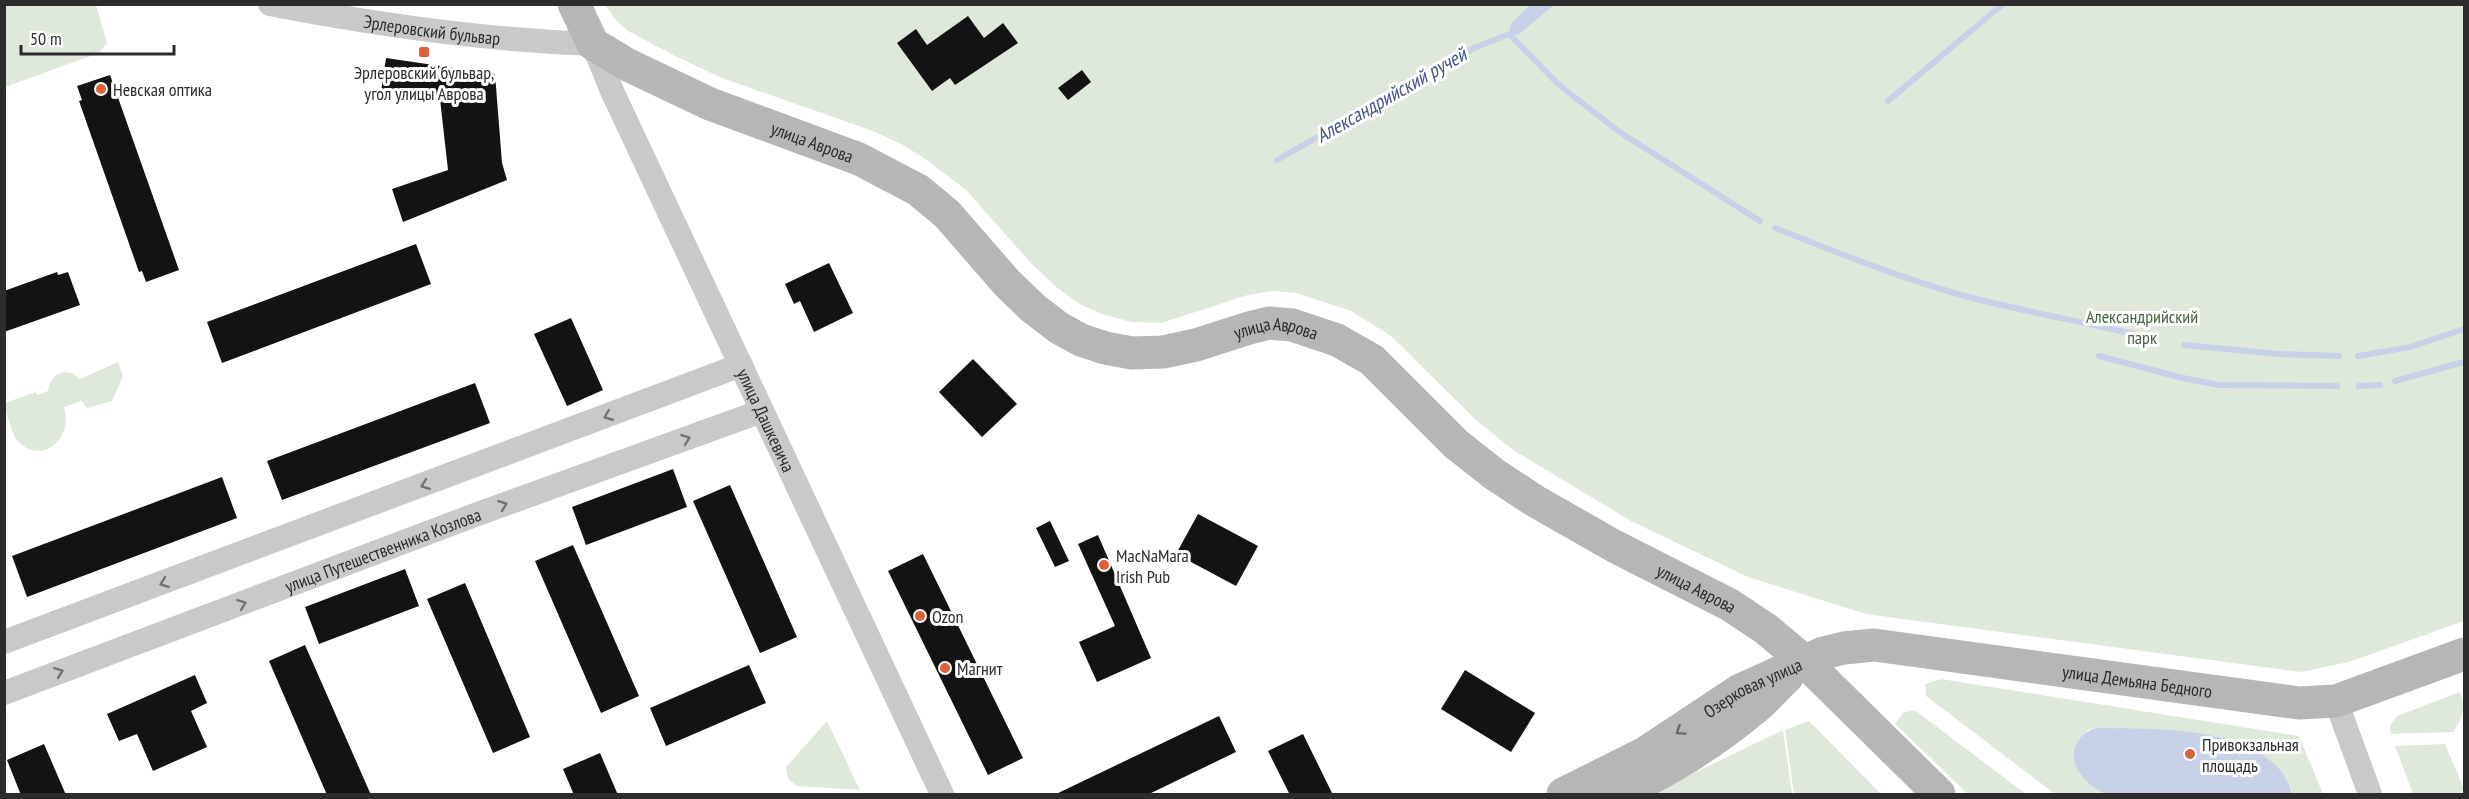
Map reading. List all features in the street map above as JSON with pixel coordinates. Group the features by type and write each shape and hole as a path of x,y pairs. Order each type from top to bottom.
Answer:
{"street":[{"name":"Эрлеровский бульвар","path":"270,4 374,23 494,37 593,44"},
{"path":"574,4 593,44"},
{"name":"улица Дашкевича","path":"593,44 612,91 942,795"},
{"name":"улица Аврова","path":"593,44 679,91 742,117 859,159 903,181 947,214 1033,308 1059,328 1081,340 1105,348 1132,353 1163,352 1196,345 1269,323 1292,325 1337,340 1372,360 1456,444 1494,474 1535,501 1614,546 1730,605 1766,629 1803,660 1939,795"},
{"path":"4,642 741,365"},
{"name":"улица Путешественника Козлова","path":"4,693 475,515 762,411"},
{"name":"улица Демьяна Бедного","path":"1803,660 1844,648 1874,645 2299,703 2336,700 2464,654"},
{"name":"Озерковая улица","path":"1563,795 1664,741 1740,690 1803,660"},
{"name":"Озерковая улица","path":"1617,795 1675,764 1755,709 1803,660"},
{"path":"2336,700 2370,795"}],"green space":[{"path":"5,4 96,5 107,43 99,53 5,87"},
{"name":"Александрийский парк","path":"605,5 2464,5 2464,621 2349,662 2301,672 1866,614 1748,577 1631,521 1513,450 1477,421 1391,336 1351,311 1296,293 1272,291 1248,295 1161,323 1131,322 1099,313 1078,303 1055,286 1031,263 966,190 924,158 873,131 722,78 675,56 628,31"},
{"path":"118,362 123,376 112,401 87,408 82,401 64,407 66,420 64,431 52,447 34,450 25,447 16,439 5,403 36,392 37,395 48,391 52,380 60,373 70,373 80,379"},
{"path":"1941,679 2299,736 2323,794 2292,794 2292,791 2185,732 2097,728 2087,730 2104,794 2055,794 1926,696 1925,684"},
{"path":"2460,692 2463,713 2454,732 2391,734 2390,726 2397,716"},
{"path":"1916,711 2026,794 1968,794 1895,724 1903,713"},
{"path":"827,721 860,790 797,786 788,779 786,767"},
{"path":"1809,721 1881,794 1794,794 1785,730"},
{"path":"1783,730 1792,794 1648,794 1663,788"},
{"path":"2445,744 2464,789 2460,794 2413,794 2395,746"}],"water":[{"path":"1530,5 1554,5 1518,35 1509,34 1511,23"},
{"path":"2097,728 2179,731 2209,735 2237,743 2262,754 2281,771 2292,794 2104,794 2084,779 2074,762 2075,747 2078,741 2083,735"}],"building":[{"path":"968,16 984,38 1003,23 1018,43 955,85 950,78 932,91 897,43 916,29 927,45"},
{"path":"386,58 495,74 502,163 507,180 403,222 392,189 448,170 440,99 381,92"},
{"path":"1082,70 1091,82 1068,100 1058,88"},
{"path":"110,75 179,270 146,282 142,271 139,272 79,101 82,100 77,86"},
{"path":"416,244 431,284 222,363 207,322"},
{"path":"829,263 853,313 814,332 800,301 794,304 785,284"},
{"path":"57,272 58,275 68,272 80,305 4,332 4,291"},
{"path":"571,318 603,390 567,406 534,334"},
{"path":"973,359 1017,404 982,437 939,392"},
{"path":"475,383 490,423 282,500 267,461"},
{"path":"673,469 687,507 586,545 572,507"},
{"path":"222,477 237,518 27,597 12,556"},
{"path":"730,485 797,637 760,653 693,501"},
{"path":"1198,514 1258,546 1236,586 1176,554"},
{"path":"1050,521 1069,561 1055,567 1036,528"},
{"path":"1098,535 1151,658 1097,682 1079,642 1115,626 1078,544"},
{"path":"573,545 639,696 601,713 535,561"},
{"path":"923,554 1023,758 988,775 888,571"},
{"path":"405,569 419,606 319,644 305,607"},
{"path":"465,583 530,737 493,753 427,599"},
{"path":"305,645 371,795 327,795 269,661"},
{"path":"749,665 766,703 666,746 650,708"},
{"path":"1465,670 1535,713 1511,752 1441,709"},
{"path":"195,675 207,703 191,711 207,747 153,771 137,734 119,741 107,714"},
{"path":"1219,716 1236,752 1147,795 1054,795"},
{"path":"1303,734 1333,795 1290,795 1268,751"},
{"path":"44,744 66,795 21,795 7,760"},
{"path":"600,753 618,795 574,795 563,769"}],"waterway":[{"path":"1888,101 2003,4"},
{"name":"Александрийский ручей","path":"1277,160 1474,48 1509,34 1559,85 1621,133 1760,221"},
{"path":"1775,228 1937,288 2009,307 2154,339"},
{"path":"2358,356 2410,347 2464,329"},
{"path":"2184,345 2279,354 2339,356"},
{"path":"2099,356 2219,385 2337,386"},
{"path":"2395,381 2464,362"},
{"path":"2359,386 2380,385"}],"place":[{"name":"Эрлеровский бульвар, угол улицы Аврова","path":"424,52"},
{"name":"Невская оптика","path":"101,89"},
{"name":"MacNaMara Irish Pub","path":"1104,565"},
{"name":"Ozon","path":"920,616"},
{"name":"Магнит","path":"945,668"},
{"name":"Привокзальная площадь","path":"2190,754"}]}
